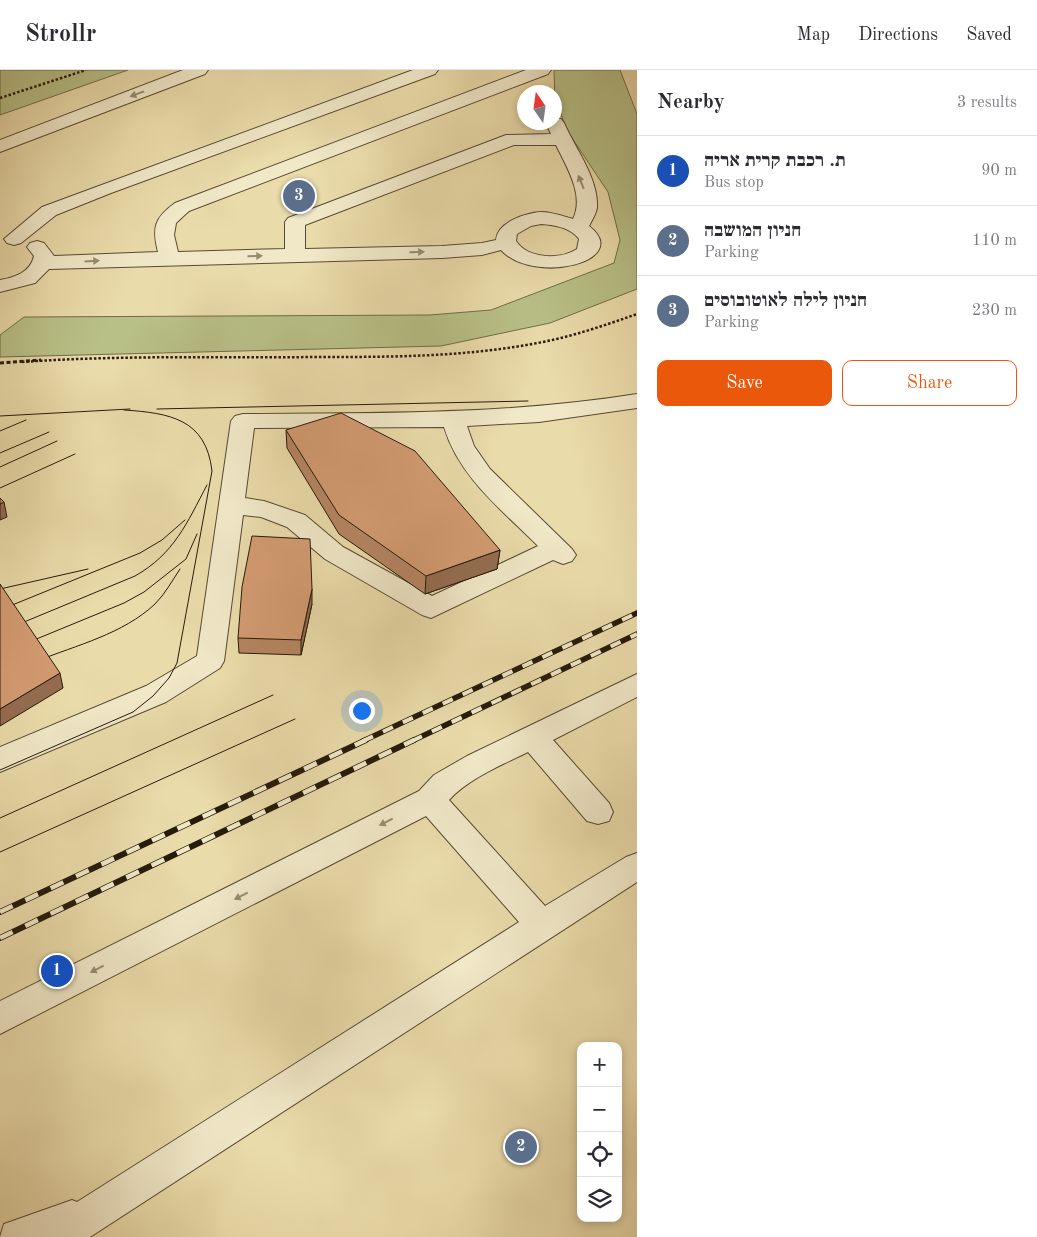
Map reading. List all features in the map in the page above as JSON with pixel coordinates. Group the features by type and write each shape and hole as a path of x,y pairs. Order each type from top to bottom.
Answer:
{"street":[{"path":"0,146 199,70"},
{"path":"7,239 49,211 429,70"},
{"path":"170,258 164,239 164,224 170,215 182,207 543,75"},
{"path":"295,255 295,222 512,138 558,131 584,187 588,205 585,217 578,227"},
{"path":"554,219 578,227 585,233 589,246 585,252 567,261 542,262 530,260 520,255 507,243 506,236 510,229 528,220 554,219"},
{"path":"0,286 28,279 38,272 43,263 44,256 41,250 34,245 7,239"},
{"path":"43,263 442,252 482,249 507,243"},
{"path":"0,760 156,694 210,661 243,421 453,419 555,414 637,402"},
{"path":"231,505 264,509 287,516 334,553 430,608 560,552 481,475 462,447 453,419"},
{"path":"0,1018 430,800 445,784 477,764 637,685"},
{"path":"533,737 598,812"},
{"path":"430,800 542,924"},
{"path":"56,1237 542,924 637,866"},
{"path":"17,1237 79,1217 117,1199"}],"path":[{"path":"0,98 86,70"},
{"path":"0,364 76,358 374,357 461,354 533,344 598,328 637,314"}],"green space":[{"path":"0,70 128,70 0,115"},
{"path":"554,70 620,70 637,114 637,289 550,323 441,346 0,357 0,335 24,317 430,315 491,310 614,263 620,240 608,192 568,132 562,117 562,85 554,85"}],"building":[{"path":"341,413 415,451 500,550 426,576 339,515 286,430"},
{"path":"252,536 310,539 312,589 301,640 238,638 242,587"},
{"path":"0,584 60,673 0,709"}],"tram line":[{"path":"157,409 528,401"},
{"path":"0,416 130,409"},
{"path":"0,770 133,712 153,696 169,678 177,663 212,471 202,440 194,430 183,422 156,413 124,410"},
{"path":"0,431 26,420"},
{"path":"0,453 49,432"},
{"path":"0,467 57,441"},
{"path":"0,488 75,454"},
{"path":"0,632 135,576 148,567 170,548 186,525 207,485"},
{"path":"0,610 140,553 162,540 185,520"},
{"path":"0,654 124,603 144,592 186,559 197,534"},
{"path":"0,589 88,569"},
{"path":"37,661 99,638 129,623 155,604 180,569"},
{"path":"0,818 273,695"},
{"path":"0,852 295,719"}],"railway":[{"path":"363,741 637,613"},
{"path":"412,741 637,634"},
{"path":"0,912 366,740"},
{"path":"0,938 414,740"}],"place":[{"name":"חניון לילה לאוטובוסים","path":"299,196"},
{"name":"ת. רכבת קרית אריה","path":"57,971"},
{"name":"חניון המושבה","path":"521,1147"}]}
